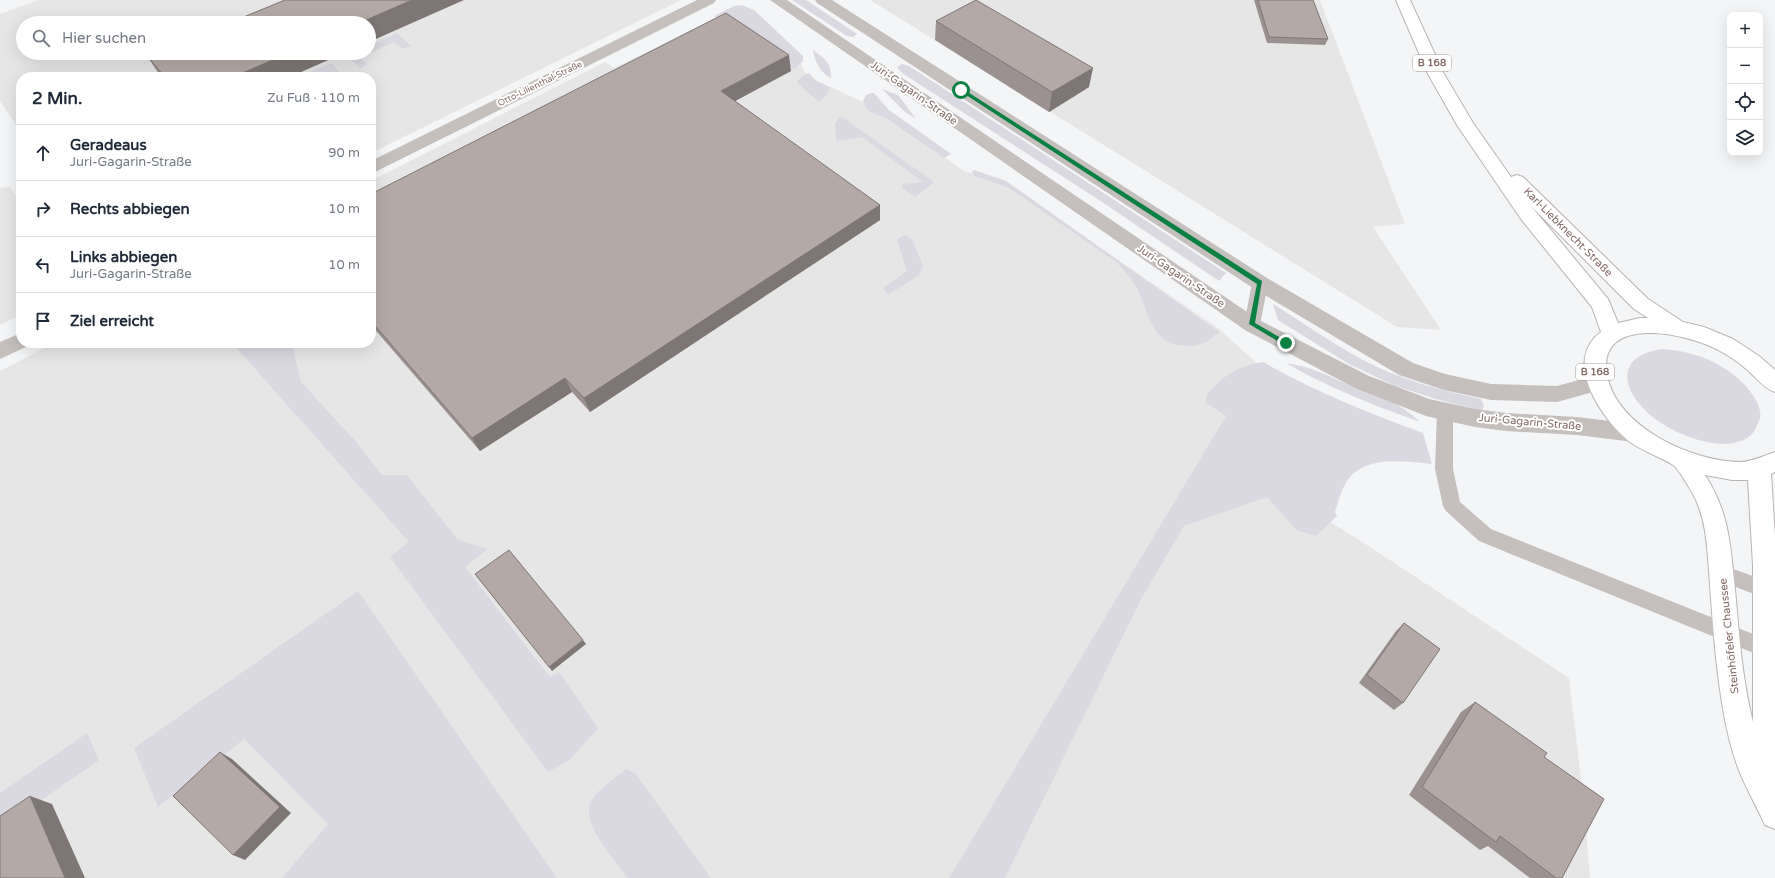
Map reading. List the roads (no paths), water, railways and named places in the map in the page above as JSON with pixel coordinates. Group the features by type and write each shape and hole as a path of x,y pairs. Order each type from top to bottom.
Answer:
{"main road":[{"name":"Karl-Liebknecht-Straße","path":"1403,0 1436,74 1465,124 1528,215 1601,304 1612,333"},
{"name":"Karl-Liebknecht-Straße","path":"1465,124 1521,186 1637,300 1680,328"},
{"name":"B 168","path":"1775,384 1753,362 1732,348 1717,340 1680,328 1652,324 1630,327 1612,333 1604,341 1595,358 1594,372 1602,396 1611,409 1634,433 1649,443 1682,460 1728,471 1767,465 1770,591 1766,649 1766,724 1775,772"},
{"name":"Steinhöfeler Chaussee","path":"1682,460 1708,501 1717,528 1727,634 1737,712 1750,764 1775,815"}],"street":[{"name":"Otto-Lilienthal-Straße","path":"376,166 709,0"},
{"name":"Juri-Gagarin-Straße","path":"777,0 1252,324 1362,382 1426,407 1475,418 1506,422 1577,426 1634,433"},
{"path":"822,0 1260,283 1400,366 1444,382 1492,392 1557,394 1597,383"},
{"path":"0,351 16,343"}],"lane":[{"path":"1252,324 1260,283"},
{"path":"1445,412 1444,469 1452,506 1486,535 1766,649"},
{"path":"1722,573 1770,591"}]}
